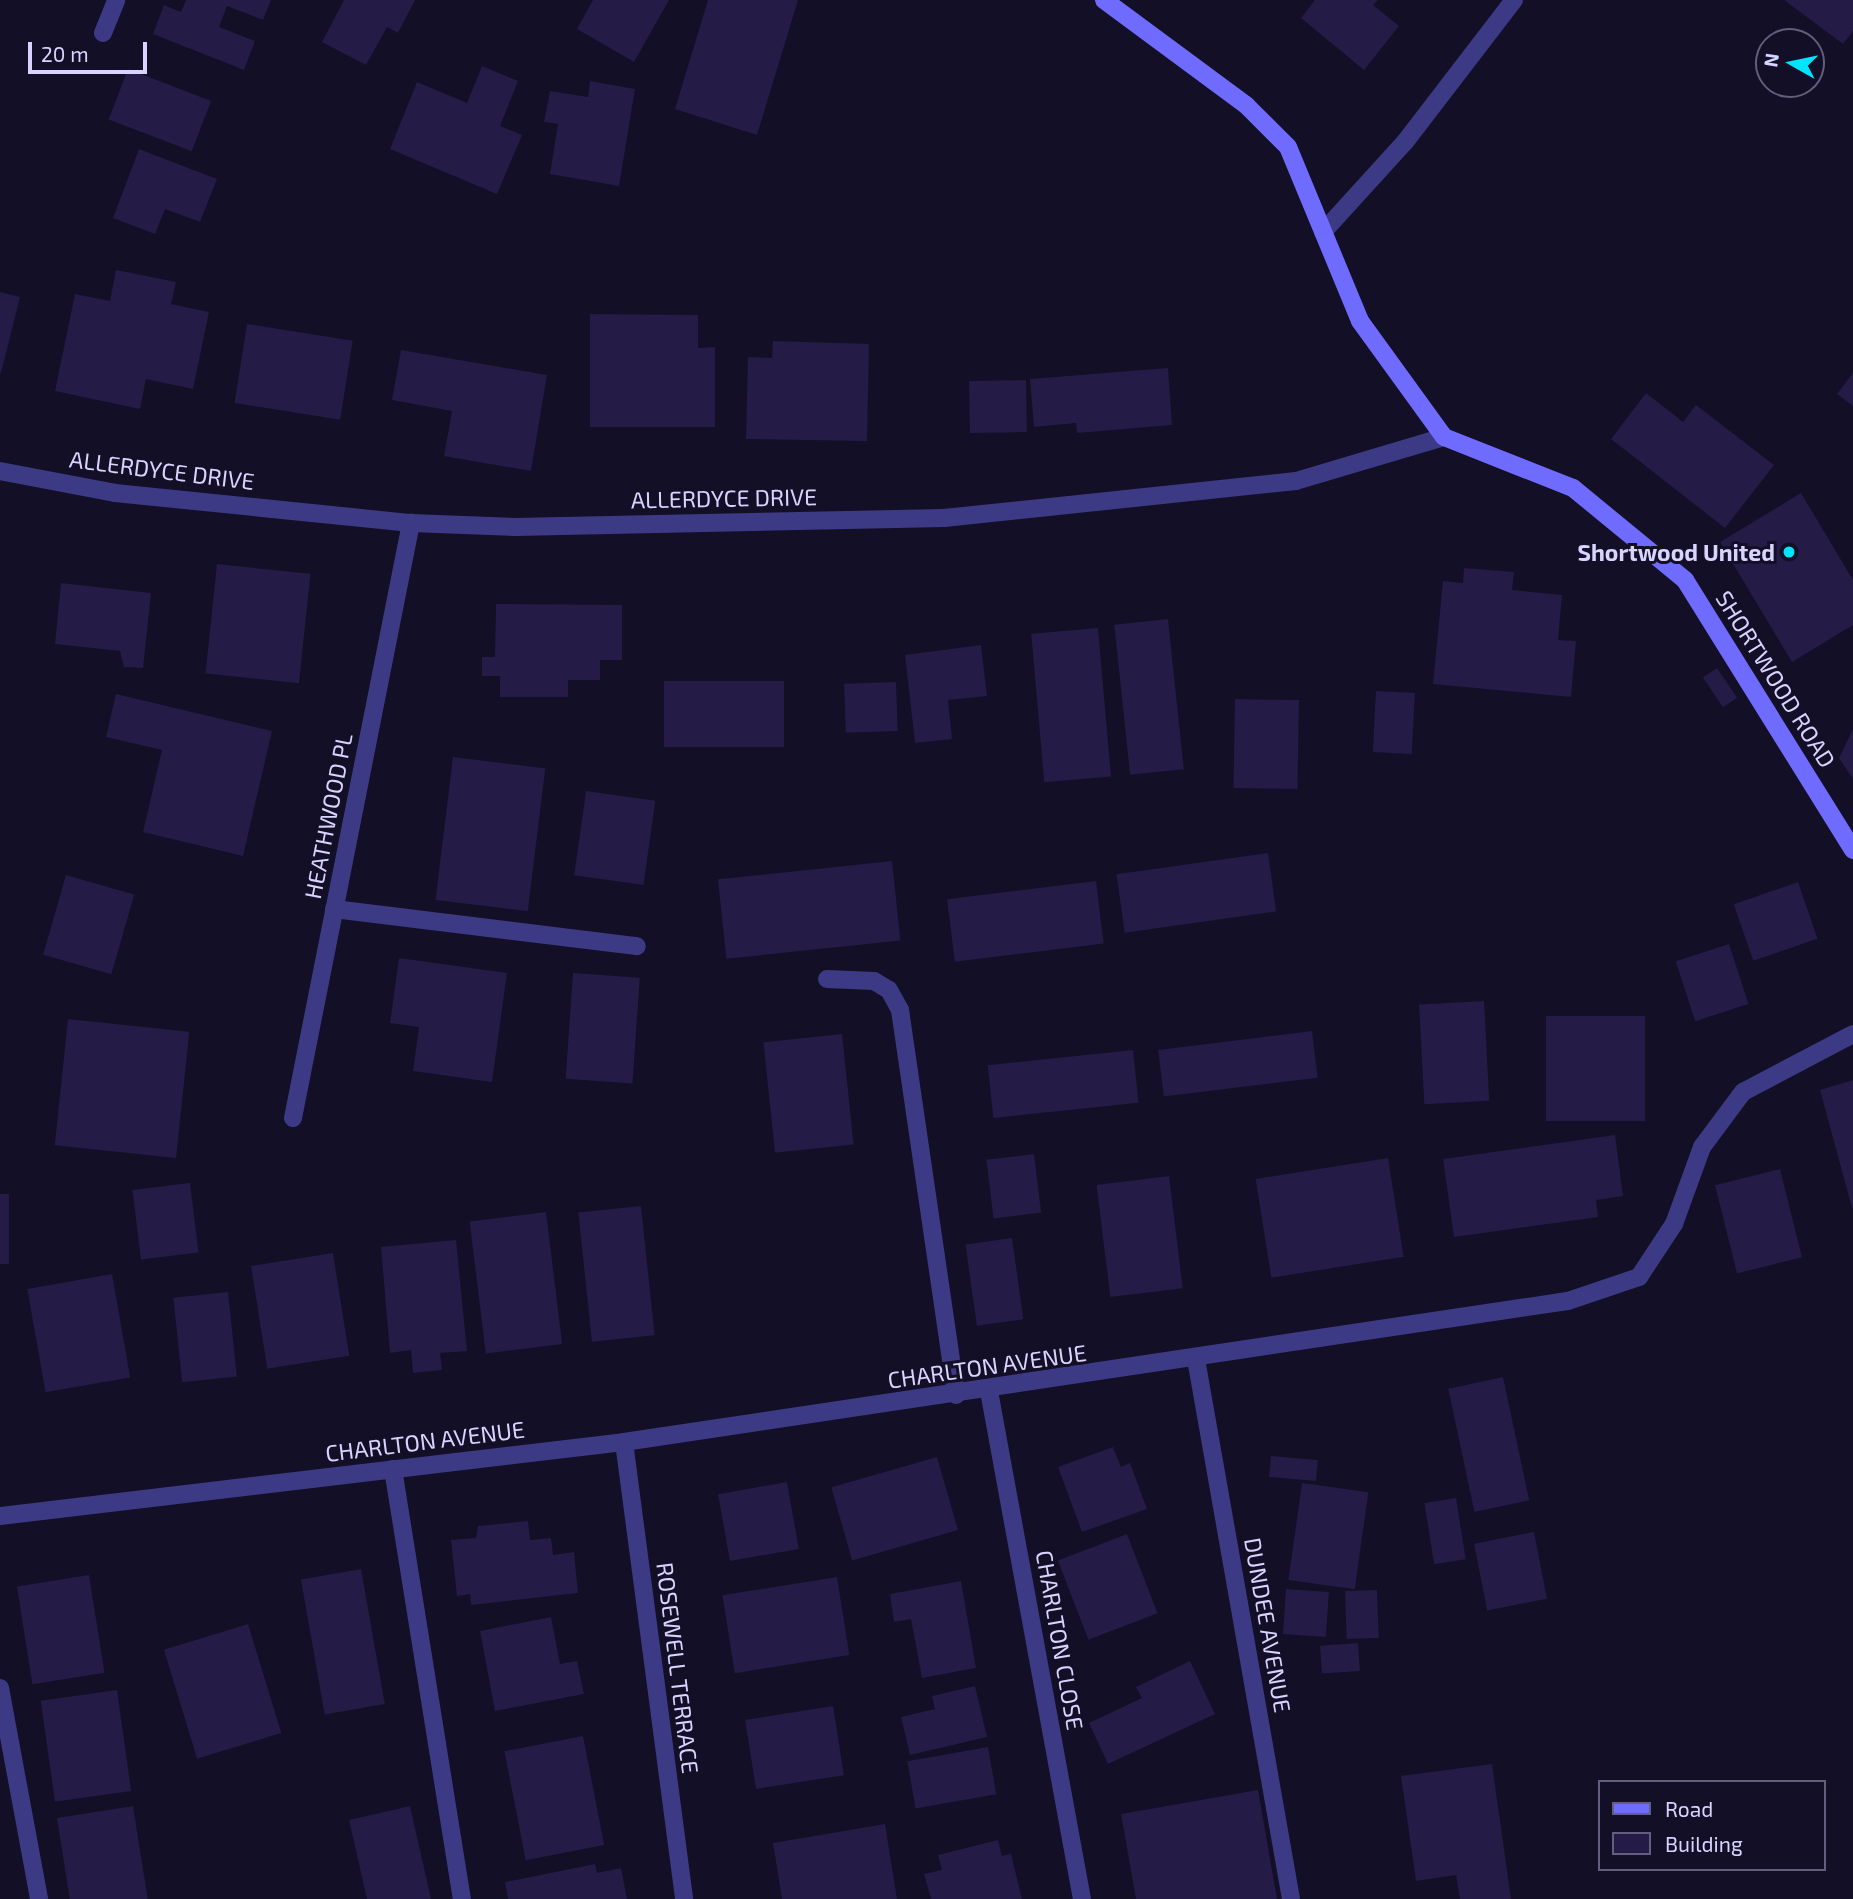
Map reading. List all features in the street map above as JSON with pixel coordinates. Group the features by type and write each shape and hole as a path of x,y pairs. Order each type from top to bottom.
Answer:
{"main road":[{"path":"1104,0 1246,105 1288,147 1360,321 1444,437"},
{"name":"SHORTWOOD ROAD","path":"1444,437 1573,488 1685,580 1853,850"}],"street":[{"path":"103,33 116,0"},
{"path":"1324,232 1405,142 1514,0"},
{"name":"ALLERDYCE DRIVE","path":"0,471 115,493 411,523 515,527 944,518 1296,481 1444,437"},
{"name":"HEATHWOOD PL","path":"293,1118 411,523"},
{"path":"334,909 637,946"},
{"path":"827,979 874,981 889,990 900,1010 956,1395"},
{"name":"CHARLTON AVENUE","path":"0,1516 624,1442 989,1391 1568,1301 1639,1277 1674,1224 1702,1147 1742,1092 1853,1034"},
{"name":"DUNDEE AVENUE","path":"1196,1359 1291,1899"},
{"name":"CHARLTON CLOSE","path":"989,1391 1082,1899"},
{"name":"ROSEWELL TERRACE","path":"624,1442 684,1899"},
{"path":"393,1469 462,1899"},
{"path":"0,1688 39,1899"}],"building":[{"path":"186,0 271,0 263,20 227,6 219,27 255,41 244,70 153,34 164,5 181,12"},
{"path":"344,0 415,0 398,33 387,27 366,65 322,42"},
{"path":"593,0 669,0 634,62 577,29"},
{"path":"708,0 798,0 757,135 675,109"},
{"path":"1315,0 1378,0 1373,5 1399,26 1364,70 1301,18"},
{"path":"1784,0 1853,0 1853,31 1843,44"},
{"path":"482,66 518,81 500,126 522,135 497,194 390,149 417,82 467,103"},
{"path":"128,69 211,101 192,151 109,119"},
{"path":"590,81 635,89 619,186 550,174 558,124 544,122 550,91 588,97"},
{"path":"139,149 217,179 200,222 165,209 155,234 113,218"},
{"path":"116,270 176,282 171,304 209,312 193,389 146,379 140,409 55,391 75,294 110,301"},
{"path":"0,292 20,297 1,373 0,373"},
{"path":"590,314 698,315 698,348 715,347 715,427 590,427"},
{"path":"247,324 353,341 340,420 234,403"},
{"path":"773,341 869,344 867,441 746,439 748,357 772,358"},
{"path":"401,350 547,375 531,471 444,456 452,411 392,400"},
{"path":"1168,368 1172,425 1077,433 1076,423 1034,427 1030,379"},
{"path":"1853,373 1853,406 1837,394"},
{"path":"1026,380 1027,432 970,433 969,381"},
{"path":"1646,393 1683,422 1696,405 1774,465 1725,528 1611,439"},
{"path":"1801,493 1853,580 1853,625 1792,662 1720,542"},
{"path":"217,564 310,574 299,683 206,673"},
{"path":"1464,568 1514,572 1512,590 1562,595 1558,640 1576,641 1571,697 1433,684 1443,581 1463,583"},
{"path":"61,583 151,593 143,668 124,667 120,651 55,644"},
{"path":"496,604 622,605 622,660 600,660 600,680 568,680 568,697 500,697 500,676 482,676 482,657 495,657"},
{"path":"1168,619 1184,769 1130,775 1114,625"},
{"path":"1098,628 1111,776 1044,782 1031,634"},
{"path":"981,645 987,696 948,700 952,739 915,743 905,655"},
{"path":"1717,668 1737,698 1723,707 1703,678"},
{"path":"664,681 784,681 784,747 664,747"},
{"path":"896,682 898,731 846,733 844,684"},
{"path":"1376,691 1415,693 1412,754 1373,752"},
{"path":"116,694 272,731 243,856 143,832 162,750 106,737"},
{"path":"1235,699 1299,700 1297,789 1233,788"},
{"path":"1853,729 1853,779 1839,758"},
{"path":"453,757 545,768 528,911 435,900"},
{"path":"586,791 655,801 643,885 574,875"},
{"path":"1268,853 1276,911 1125,933 1116,874"},
{"path":"892,861 900,941 726,959 718,879"},
{"path":"66,875 134,895 111,974 43,955"},
{"path":"1096,881 1104,944 955,962 947,899"},
{"path":"1798,882 1818,939 1753,961 1734,904"},
{"path":"1729,944 1748,1004 1695,1021 1676,961"},
{"path":"399,958 507,973 492,1082 413,1071 419,1027 390,1023"},
{"path":"573,973 640,978 632,1083 566,1079"},
{"path":"1484,1001 1489,1101 1424,1104 1419,1004"},
{"path":"1546,1016 1645,1016 1645,1121 1546,1121"},
{"path":"68,1019 189,1032 176,1158 55,1145"},
{"path":"1312,1031 1318,1078 1164,1097 1158,1050"},
{"path":"842,1034 854,1144 775,1153 763,1042"},
{"path":"1133,1050 1139,1103 993,1118 988,1065"},
{"path":"1853,1080 1853,1208 1852,1208 1820,1090"},
{"path":"1615,1135 1623,1196 1596,1200 1598,1217 1454,1237 1443,1159"},
{"path":"1034,1154 1041,1213 994,1218 986,1160"},
{"path":"1388,1158 1404,1257 1271,1278 1256,1179"},
{"path":"1780,1169 1802,1257 1737,1274 1715,1185"},
{"path":"1169,1176 1183,1288 1110,1297 1097,1185"},
{"path":"190,1183 199,1252 141,1260 132,1190"},
{"path":"0,1194 9,1194 9,1264 0,1264"},
{"path":"641,1206 655,1335 592,1342 578,1213"},
{"path":"546,1212 562,1344 486,1353 470,1221"},
{"path":"1012,1238 1023,1319 977,1326 965,1245"},
{"path":"456,1240 467,1351 440,1353 442,1370 413,1373 411,1350 390,1353 381,1247"},
{"path":"333,1253 349,1356 267,1369 251,1266"},
{"path":"112,1274 130,1377 46,1392 27,1289"},
{"path":"228,1292 237,1377 182,1382 173,1298"},
{"path":"1503,1377 1529,1500 1474,1512 1448,1389"},
{"path":"1113,1447 1121,1467 1130,1463 1147,1509 1082,1532 1058,1467"},
{"path":"1271,1456 1318,1460 1316,1481 1269,1477"},
{"path":"937,1457 958,1530 852,1560 831,1487"},
{"path":"787,1482 799,1549 730,1561 718,1494"},
{"path":"1302,1483 1368,1492 1355,1589 1288,1580"},
{"path":"1456,1498 1466,1559 1434,1564 1424,1503"},
{"path":"528,1521 530,1540 551,1538 553,1555 574,1552 578,1593 471,1605 470,1594 457,1596 451,1540 476,1538 478,1526"},
{"path":"1534,1532 1547,1599 1487,1610 1474,1544"},
{"path":"1127,1534 1157,1613 1088,1640 1058,1561"},
{"path":"361,1569 385,1704 325,1715 301,1580"},
{"path":"89,1575 104,1673 32,1684 17,1586"},
{"path":"837,1577 849,1655 735,1673 722,1595"},
{"path":"961,1581 976,1668 922,1678 911,1619 894,1622 890,1594"},
{"path":"1286,1589 1329,1592 1326,1637 1283,1634"},
{"path":"1377,1590 1379,1638 1347,1639 1345,1591"},
{"path":"551,1617 560,1664 577,1661 584,1694 495,1711 480,1631"},
{"path":"248,1624 281,1733 197,1759 164,1650"},
{"path":"1358,1643 1360,1671 1322,1674 1320,1646"},
{"path":"1190,1661 1215,1714 1108,1764 1089,1723 1142,1698 1136,1687"},
{"path":"975,1686 987,1737 910,1755 901,1717 935,1709 932,1696"},
{"path":"117,1690 131,1791 55,1802 41,1701"},
{"path":"833,1706 844,1775 756,1789 745,1720"},
{"path":"583,1736 604,1845 526,1860 504,1751"},
{"path":"988,1747 996,1794 916,1809 907,1761"},
{"path":"1492,1764 1511,1899 1460,1899 1456,1875 1416,1881 1401,1776"},
{"path":"1258,1790 1277,1899 1136,1899 1121,1814"},
{"path":"133,1806 148,1899 70,1899 57,1818"},
{"path":"410,1806 431,1899 367,1899 349,1820"},
{"path":"885,1824 897,1899 782,1899 773,1843"},
{"path":"998,1840 1002,1856 1011,1854 1022,1899 931,1899 924,1874 942,1870 938,1855"},
{"path":"595,1864 597,1873 621,1868 627,1899 508,1899 505,1882"}],"place":[{"name":"Shortwood United","path":"1789,552"}]}
